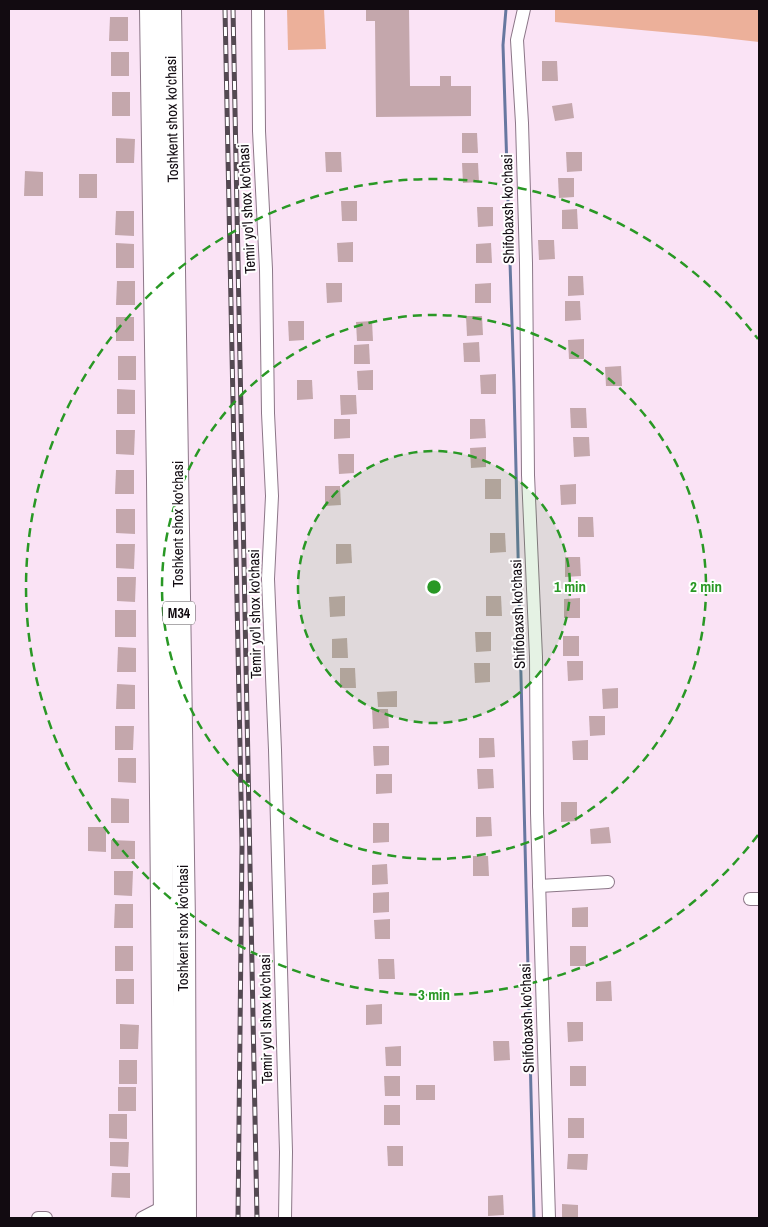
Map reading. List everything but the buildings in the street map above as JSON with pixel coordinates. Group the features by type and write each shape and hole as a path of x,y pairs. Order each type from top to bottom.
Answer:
{"highway":[{"name":"Toshkent shox ko'chasi","path":"151,9 159,500 165,1212"},
{"name":"Toshkent shox ko'chasi","path":"170,9 184,923 184,1218"}],"street":[{"name":"Temir yo'l shox ko'chasi","path":"258,9 259,131 266,269 268,413 272,496 268,579 275,750 286,1152 285,1218"},
{"name":"Shifobaxsh ko'chasi","path":"524,9 517,40 522,122 526,263 528,475 536,657 539,886 549,1218"},
{"path":"539,886 608,882"},
{"path":"142,1218 165,1212"},
{"path":"38,1218 46,1218"}],"shaded area":[{"path":"287,9 324,9 326,49 288,50"},
{"path":"555,9 759,9 759,42 555,22"}],"waterway":[{"path":"506,9 503,45 514,386 534,1218"}],"railway":[{"path":"225,9 242,845 238,1218"},
{"path":"233,9 257,1218"}]}
